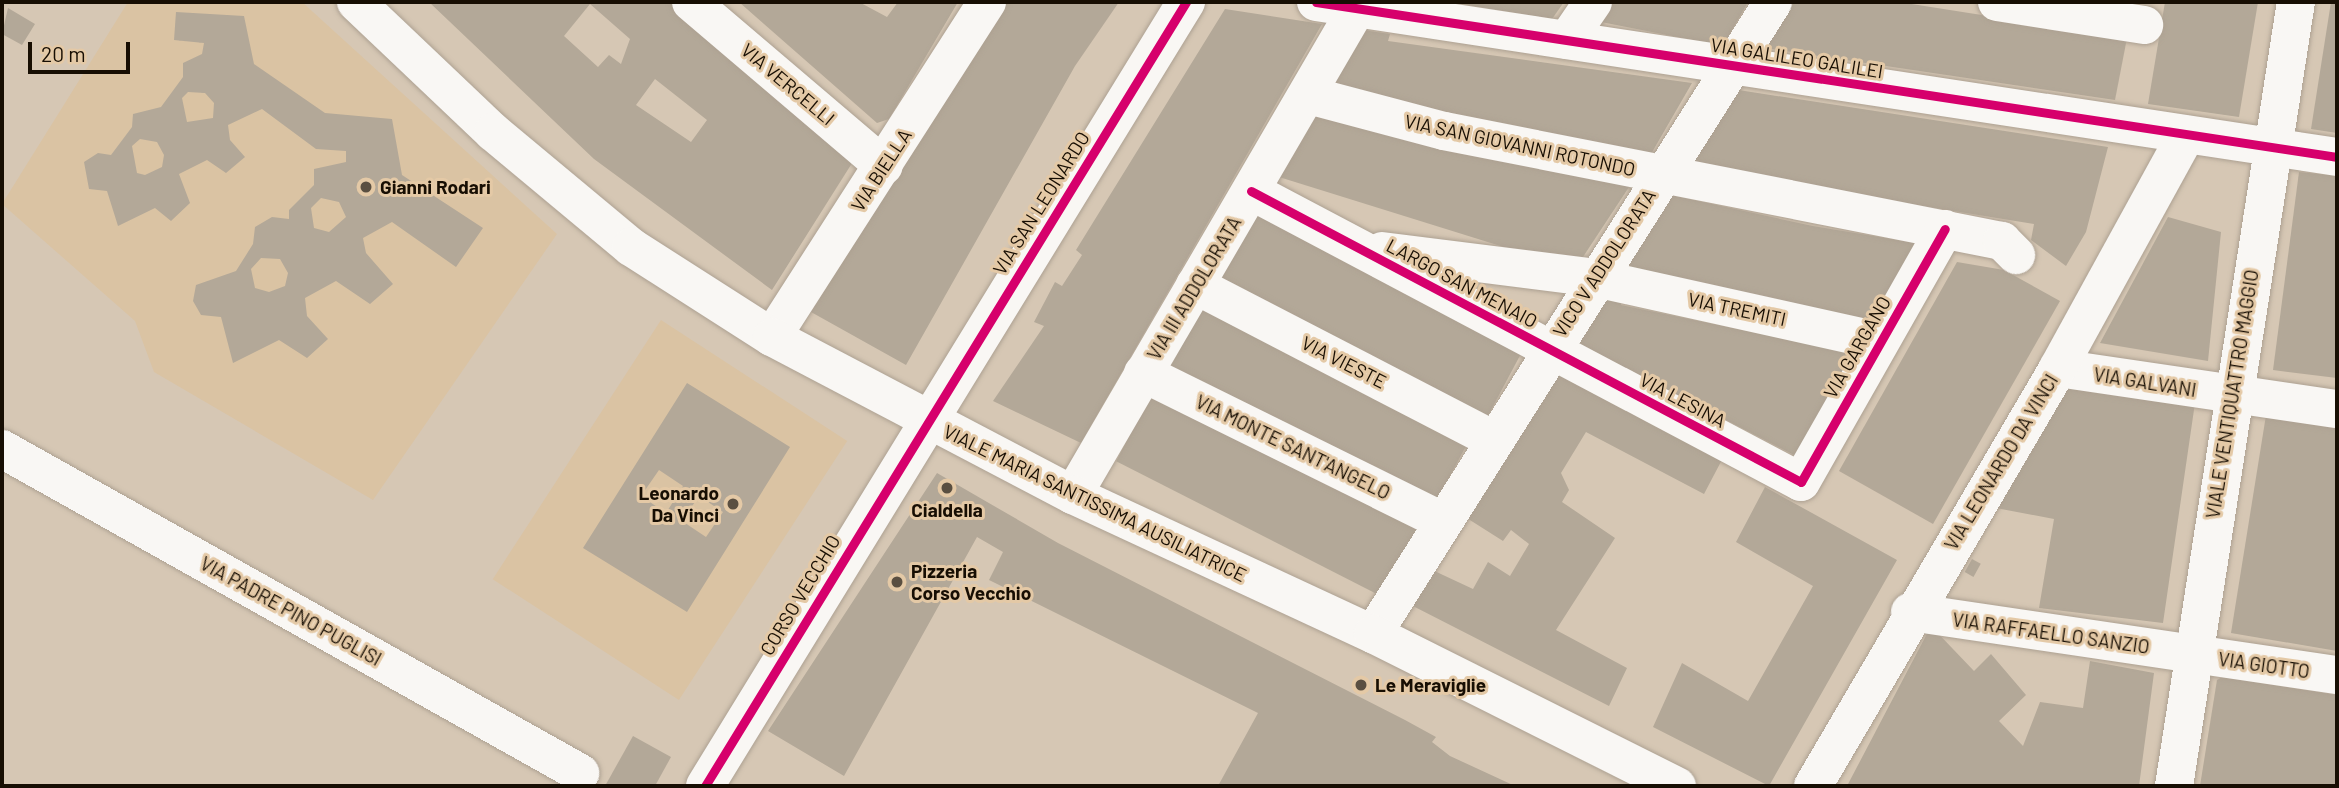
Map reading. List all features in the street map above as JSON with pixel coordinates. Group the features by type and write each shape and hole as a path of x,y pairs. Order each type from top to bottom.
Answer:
{"street":[{"name":"VIALE MARIA SANTISSIMA AUSILIATRICE","path":"356,2 494,132 631,247 772,337 926,422 1073,495 1373,634 1676,786"},
{"name":"VIA VERCELLI","path":"691,2 884,166"},
{"name":"VIA BIELLA","path":"772,337 987,2"},
{"name":"VIA SAN LEONARDO","path":"926,422 1186,2"},
{"name":"VIA GALILEO GALILEI","path":"1316,2 1384,8 1567,40 2337,157"},
{"path":"1567,40 1593,2"},
{"name":"VICO V ADDOLORATA","path":"1373,634 1548,348 1773,2"},
{"path":"1997,2 2144,26"},
{"name":"VIALE VENTIQUATTRO MAGGIO","path":"2174,786 2191,654 2231,396 2296,2"},
{"name":"VIA III ADDOLORATA","path":"1073,495 1308,95 1384,8"},
{"name":"VIA SAN GIOVANNI ROTONDO","path":"1308,95 1661,176 2002,241 2016,255"},
{"name":"VIA LEONARDO DA VINCI","path":"1813,786 1910,612 2058,368 2186,135"},
{"path":"1251,191 1359,248"},
{"name":"VIA GARGANO","path":"1801,482 1945,229"},
{"name":"LARGO SAN MENAIO","path":"1359,248 1595,278"},
{"name":"LARGO SAN MENAIO","path":"1359,248 1548,348"},
{"name":"VIA TREMITI","path":"1595,278 1879,341"},
{"name":"VIA VIESTE","path":"1195,285 1492,439"},
{"name":"VIA LESINA","path":"1548,348 1801,482"},
{"name":"VIA GALVANI","path":"2058,368 2231,396 2337,409"},
{"name":"VIA MONTE SANT'ANGELO","path":"1143,373 1443,521"},
{"name":"CORSO VECCHIO","path":"705,786 926,422"},
{"name":"VIA PADRE PINO PUGLISI","path":"2,449 580,773"},
{"name":"VIA RAFFAELLO SANZIO","path":"1910,612 2191,654"},
{"name":"VIA GIOTTO","path":"2191,654 2337,676"}],"shaded area":[{"path":"128,2 302,2 557,234 373,500 154,372 135,321 2,204"},
{"path":"661,320 847,441 679,700 493,579"}],"building":[{"path":"429,2 673,2 854,160 772,290 594,159","holes":["590,4 630,39 621,64 609,55 598,67 564,36","655,79 707,120 691,142 636,105"]},
{"path":"739,2 859,2 887,17 898,2 958,2 889,119 877,123"},
{"path":"1006,2 1119,2 1075,66 906,365 811,312"},
{"path":"1449,2 1564,2 1552,19"},
{"path":"1609,2 1748,2 1723,46 1596,21"},
{"path":"1789,2 1899,2 2127,38 2115,100 1758,47"},
{"path":"2165,2 2258,2 2239,117 2148,104"},
{"path":"2331,2 2337,2 2337,133 2311,129"},
{"path":"8,8 35,24 22,45 2,34"},
{"path":"1225,9 1322,24 1081,443 993,401 1044,326 1034,322 1055,282 1062,286 1082,255 1076,250"},
{"name":"Gianni Rodari","path":"176,12 244,16 254,64 325,113 392,119 402,175 483,228 456,267 392,222 363,238 366,253 393,284 370,304 336,281 305,298 307,316 328,339 307,358 279,340 233,363 221,317 201,315 193,301 196,285 236,271 253,244 255,227 272,217 289,219 289,210 314,185 314,169 346,162 346,151 316,149 262,109 228,125 230,140 245,157 226,173 207,160 179,174 190,203 171,221 155,208 118,226 107,191 89,189 84,162 98,153 111,155 132,127 133,114 161,107 183,77 183,63 202,54 204,43 174,40","holes":["188,92 205,93 214,103 213,118 187,122 182,98","140,139 157,142 164,155 162,167 145,175 137,173 132,146","321,198 339,202 346,217 329,232 314,228 311,208","261,258 280,259 288,273 285,286 269,292 255,288 251,269"]},
{"path":"1356,29 1390,34 1388,41 1692,83 1647,161 1325,88"},
{"path":"1732,89 2108,147 2086,232 2066,266 2031,240 2034,224 1683,167"},
{"path":"1313,112 1631,184 1579,263 1523,253 1279,177"},
{"path":"2299,172 2337,176 2337,378 2273,370"},
{"path":"1666,194 1813,226 1921,244 1873,323 1619,267"},
{"path":"1258,205 1525,347 1486,419 1220,277"},
{"path":"2168,217 2221,232 2208,361 2100,343"},
{"path":"1957,262 2004,270 2060,301 1933,524 1839,471"},
{"path":"1597,292 1622,296 1621,305 1859,354 1798,457 1571,340"},
{"path":"1205,302 1468,442 1434,506 1171,366"},
{"path":"1558,368 1725,454 1704,494 1586,432 1561,473 1569,490 1562,502 1615,538 1556,630 1627,668 1609,706 1409,604 1428,568 1473,589 1488,562 1510,576 1529,544 1511,530 1503,541 1462,515"},
{"path":"2071,375 2196,396 2163,623 2039,608 2054,519 1996,508"},
{"name":"Leonardo Da Vinci","path":"687,383 790,447 687,612 583,548","holes":["659,470 683,486 666,513 641,496","699,496 723,512 706,537 682,521"]},
{"path":"1153,389 1419,524 1382,596 1116,461"},
{"path":"2267,409 2337,420 2337,651 2231,633"},
{"path":"937,473 1058,543 1405,720 1436,737 1432,742 1450,756 1515,786 1218,786 1258,713 989,580 1003,552 977,537 844,776 768,731"},
{"path":"1765,487 1897,560 1769,786 1653,727 1682,663 1748,701 1813,586 1736,542"},
{"path":"1972,559 1981,564 1973,577 1965,572"},
{"path":"1931,626 1974,671 1991,654 2026,695 1999,721 2023,746 2040,702 2083,708 2090,661 2154,673 2139,786 1847,786"},
{"path":"2222,677 2337,695 2337,786 2200,786 2217,680"},
{"path":"633,736 671,757 655,786 605,786"}],"cycle path":[{"path":"705,786 1186,2"},
{"path":"1316,2 2337,157"},
{"path":"1251,191 1801,482 1945,229"}],"place":[{"name":"Gianni Rodari","path":"366,187"},
{"name":"Cialdella","path":"947,488"},
{"name":"Leonardo Da Vinci","path":"733,504"},
{"name":"Pizzeria Corso Vecchio","path":"897,582"},
{"name":"Le Meraviglie","path":"1361,685"}]}
